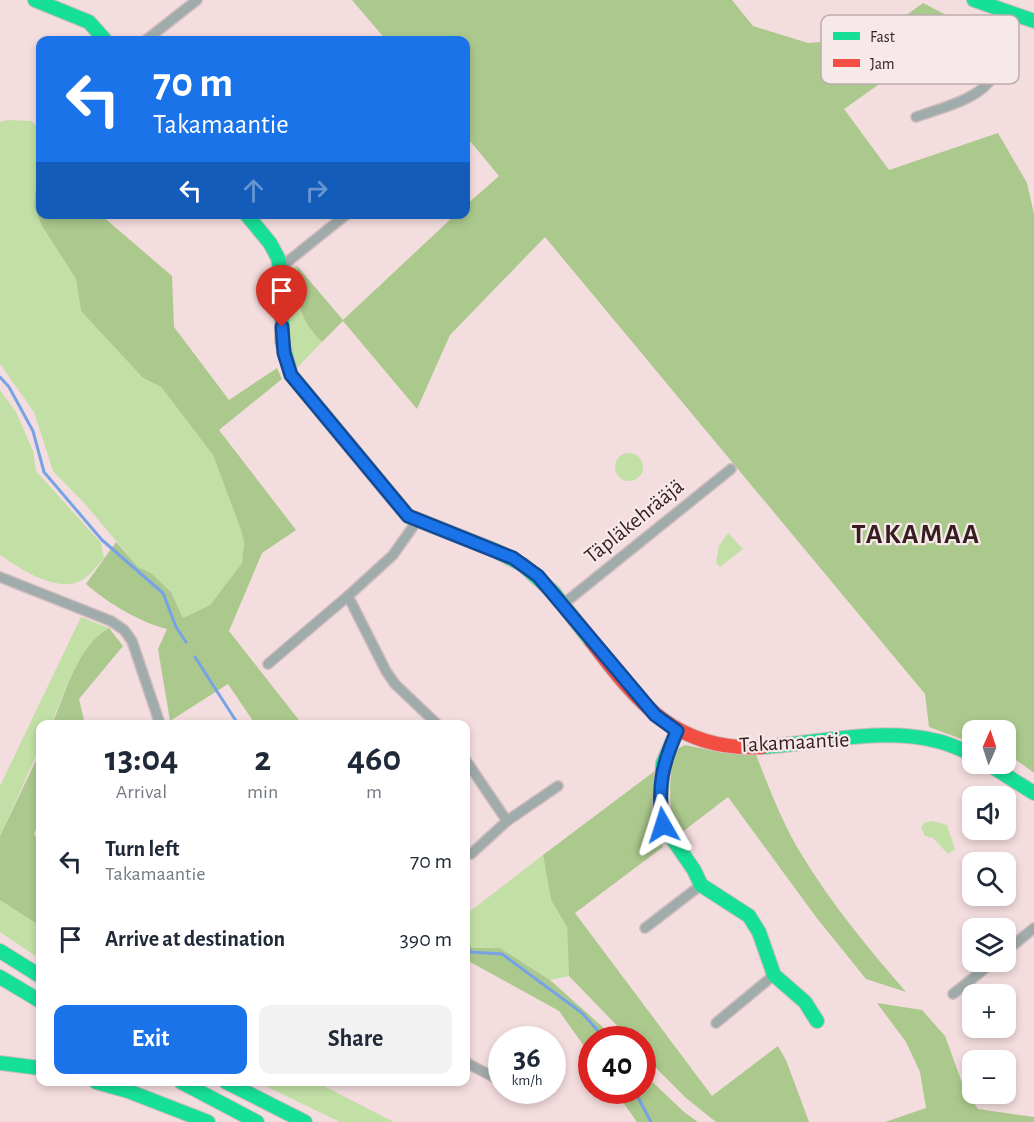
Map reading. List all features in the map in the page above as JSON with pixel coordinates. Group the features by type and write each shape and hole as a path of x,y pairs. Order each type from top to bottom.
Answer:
{"main road":[{"path":"35,0 89,22 101,36"},
{"path":"974,0 1014,15"},
{"path":"1019,16 1034,21"},
{"name":"Takamaantie","path":"250,219 270,243 280,267 282,341 291,375 387,494 408,516 417,521 513,558 538,576 655,715 677,731 712,744 740,748 913,736 937,740 962,750"},
{"path":"677,731 663,763 660,805 663,825 694,870 701,885 748,916 759,932 774,975 805,1002 817,1021"},
{"path":"1004,774 1034,793"},
{"path":"0,951 36,973"},
{"path":"0,977 36,999"},
{"path":"0,1063 36,1068"},
{"path":"112,1086 128,1090 208,1122"},
{"path":"189,1086 257,1122"},
{"path":"234,1086 304,1122"}],"street":[{"path":"151,36 197,0"},
{"path":"916,117 979,92 987,84"},
{"path":"280,267 340,219"},
{"name":"Täpläkehrääjä","path":"562,605 731,469"},
{"path":"268,664 393,555 417,521"},
{"path":"0,577 111,621 124,630 132,641 159,720"},
{"path":"348,596 386,671 395,684 433,720"},
{"path":"470,766 507,821"},
{"path":"471,854 507,821 558,786"},
{"path":"645,928 701,885"},
{"path":"1016,943 1034,928"},
{"path":"952,994 980,972"},
{"path":"716,1023 774,975"},
{"path":"470,1065 488,1074"}],"green space":[{"path":"352,0 732,0 753,26 808,43 821,42 821,84 880,84 844,109 889,170 998,133 1027,183 1034,214 1034,773 1016,760 1016,720 962,720 962,739 929,727 925,694 545,237 450,335 417,409 343,321 322,342 306,322 300,306 297,266 343,320 451,219 470,219 470,202 499,176 470,141 470,36 383,36"},
{"path":"923,3 946,15 907,15"},
{"path":"31,121 36,125 34,206 36,219 39,219 76,279 81,311 143,378 161,387 213,455 241,530 244,542 242,563 210,605 183,618 171,592 151,573 138,567 86,505 53,471 34,412 0,364 0,122"},
{"path":"36,183 36,211 34,206"},
{"path":"39,219 106,219 172,276 174,327 229,400 277,368 282,379 219,430 296,530 262,553 229,631 299,720 252,720 228,684 170,720 158,649 167,629 124,611 86,584 116,542 138,567 151,573 171,592 183,618 210,605 242,563 244,542 213,455 161,387 143,378 81,311 76,279"},
{"path":"297,266 302,314 322,342 296,369 290,345 288,308 291,270"},
{"path":"0,390 16,412 33,451 36,471 101,543 104,558 90,574 80,581 60,584 49,581 27,572 0,555"},
{"path":"629,453 639,457 643,467 639,477 629,481 619,477 615,467 619,457"},
{"path":"728,533 743,549 720,567 716,563 719,546"},
{"path":"81,617 109,628 88,646 80,658 53,720 36,720 36,756 0,836 0,786"},
{"path":"109,628 123,646 79,699 84,720 54,720 74,671 98,636"},
{"path":"685,745 724,753 755,752 771,793 803,857 839,910 906,992 866,979 816,917 728,797 677,836 670,783 673,751"},
{"path":"36,760 36,828 34,834 36,837 36,923 0,900 0,836"},
{"path":"656,770 654,819 663,847 575,913 712,1096 778,1046 786,1060 809,1122 716,1122 686,1098 656,1068 656,1026 617,1026 569,976 567,927 551,900 543,855"},
{"path":"933,821 947,825 955,849 948,854 933,838 925,836 921,828 924,823"},
{"path":"543,855 551,900 567,927 569,976 550,980 500,948 472,948 470,945 470,911"},
{"path":"0,900 36,923 36,956 0,932"},
{"path":"470,945 472,948 500,948 550,980 602,1026 578,1026 578,1038 559,1011 470,962"},
{"path":"877,1003 922,1010 945,1036 962,1083 962,1104 975,1104 978,1109 1034,1117 1034,1122 885,1122 926,1108 920,1072 906,1042"},
{"path":"656,1085 698,1122 637,1122 624,1104 656,1104"},
{"path":"265,1086 324,1086 394,1122 340,1122"}],"waterway":[{"path":"0,377 9,387 33,431 44,472 102,540 163,593 176,627 186,642"},
{"path":"195,657 235,720"},
{"path":"470,951 502,954 582,1013 594,1026"},
{"path":"641,1104 651,1122"}],"traffic: fast":[{"path":"35,0 89,22 101,36"},
{"path":"974,0 1017,15"},
{"path":"1019,16 1034,21"},
{"path":"250,219 270,243 278,258 282,279 282,341 291,375 408,516 494,550 523,565 554,593 591,641"},
{"path":"677,731 663,763 660,805 663,825 694,870 701,885 749,916 759,932 774,975 805,1002 817,1021"},
{"path":"762,747 850,737 894,735 941,742 962,750"},
{"path":"1004,774 1034,793"},
{"path":"0,951 36,974"},
{"path":"0,977 36,999"},
{"path":"0,1063 36,1068"},
{"path":"110,1086 208,1122"},
{"path":"189,1086 257,1122"},
{"path":"234,1086 305,1122"}],"traffic: jam":[{"path":"591,641 643,703 662,719 683,732 706,741 732,746 762,747"}],"district":[{"name":"TAKAMAA","path":"916,535"}],"route":[{"path":"282,327 284,353 291,375 387,494 408,516 425,525 513,558 538,576 655,715 677,731 663,763 660,805 663,825"}]}
